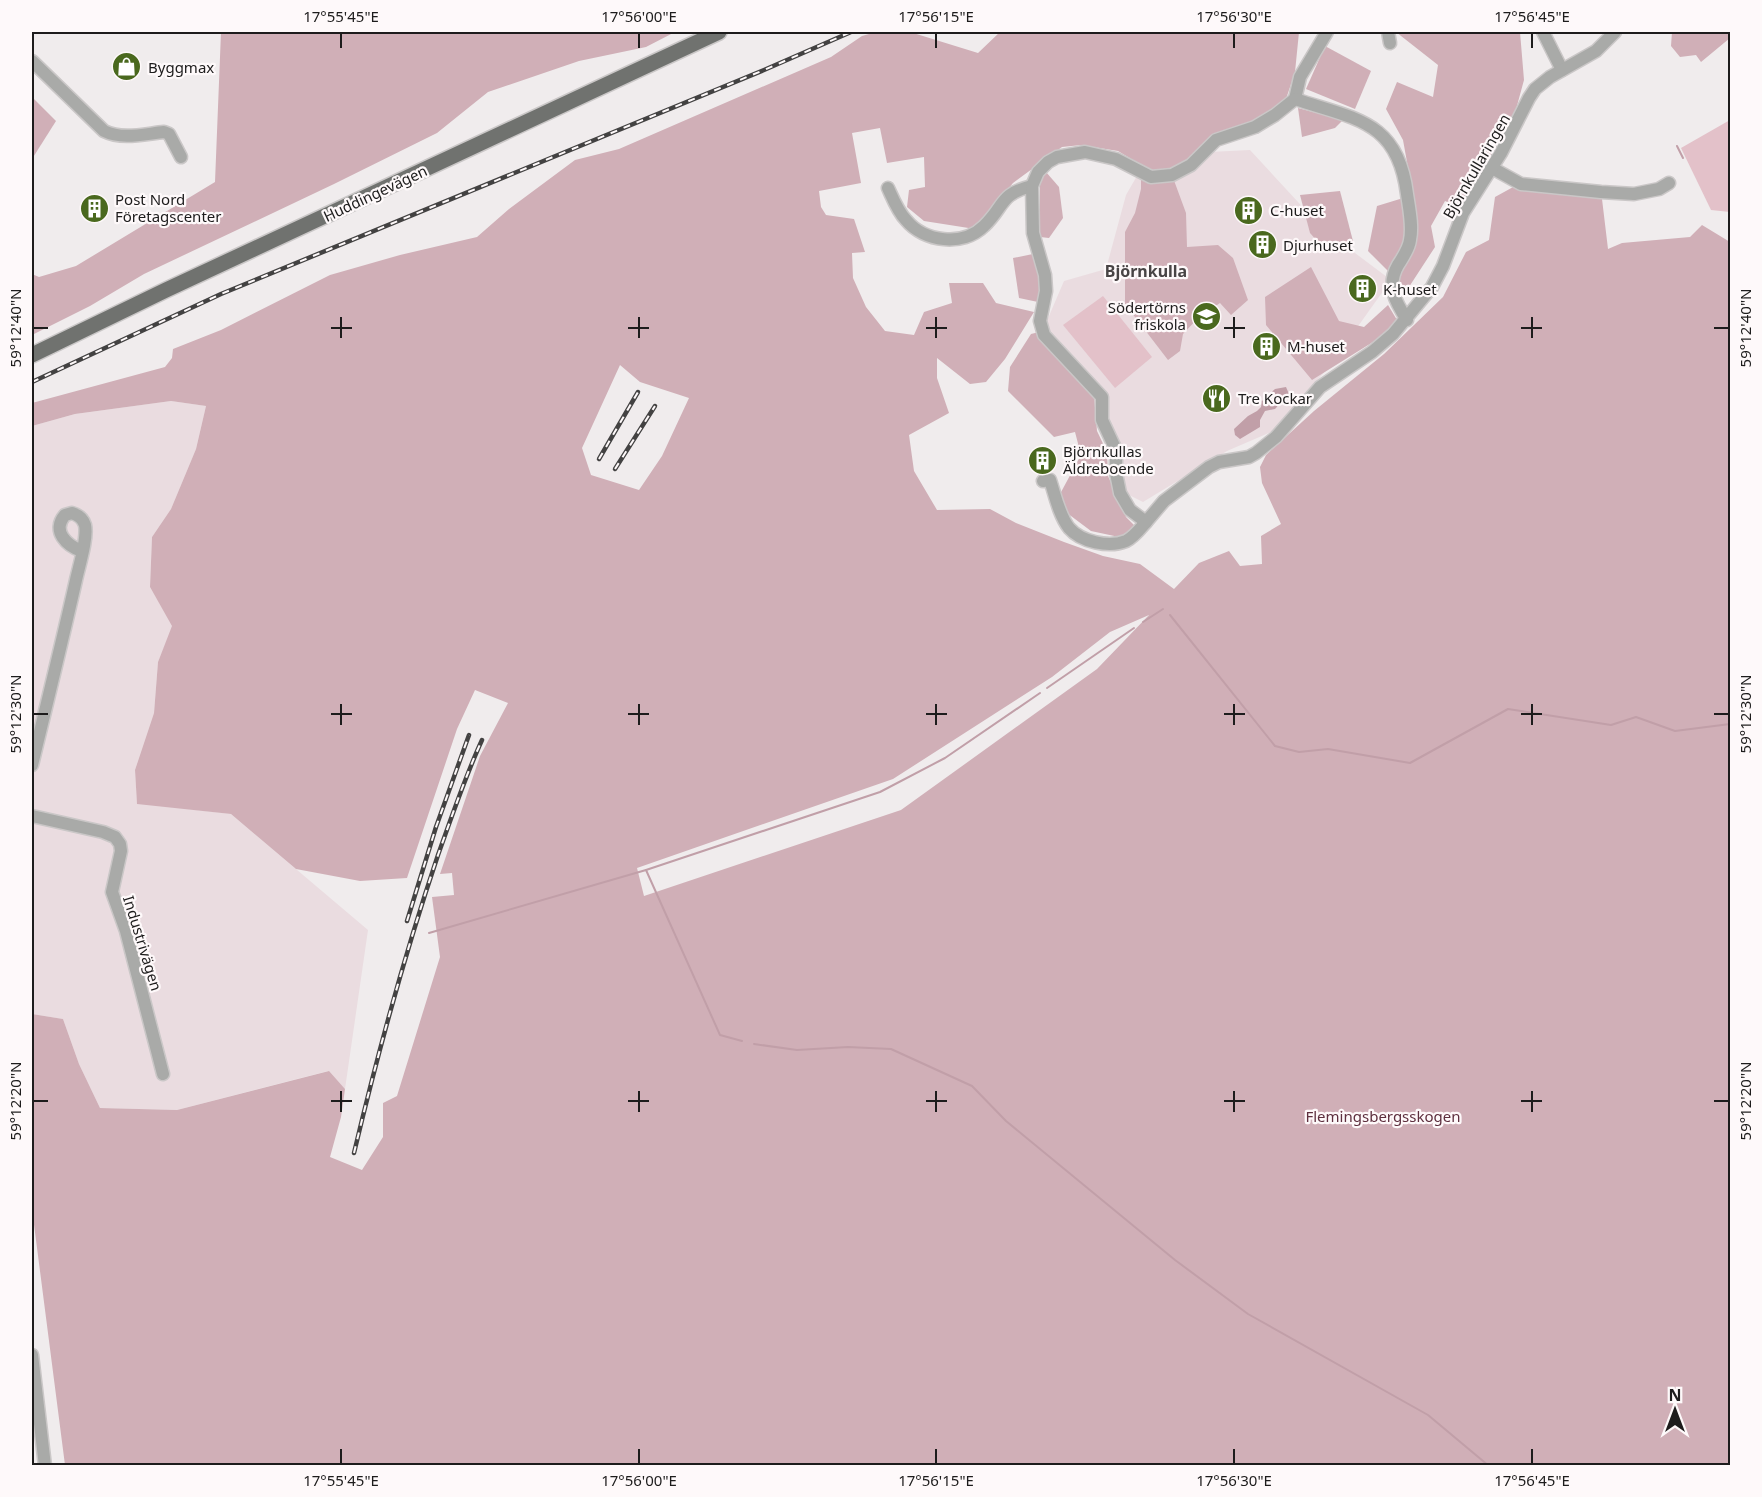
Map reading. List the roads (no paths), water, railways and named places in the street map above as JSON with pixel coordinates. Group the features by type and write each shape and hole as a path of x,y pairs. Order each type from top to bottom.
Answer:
{"main road":[{"name":"Huddingevägen","path":"32,355 166,290 719,32"}],"street":[{"path":"1043,481 1050,480 1069,528 1094,542 1117,544 1134,536 1146,522 1130,510 1120,493 1116,473 1116,450 1102,420 1102,397 1044,334 1040,321 1046,291 1045,275 1033,232 1032,186 1038,172 1057,157 1074,152 1084,152 1116,159 1151,177 1172,175 1191,165 1216,140 1255,128 1295,99 1300,77 1327,32"},
{"path":"1543,32 1562,70 1596,51 1615,32"},
{"path":"32,61 104,131 113,135 126,136 164,132 169,134 181,157"},
{"name":"Björnkullaringen","path":"1146,522 1164,501 1202,472 1219,462 1249,457 1256,453 1276,437 1320,387 1377,348 1407,320 1432,287 1443,266 1463,213 1502,153 1529,98 1535,89 1562,70"},
{"path":"1295,99 1362,121 1381,133 1400,162 1406,189 1410,241 1396,268 1392,295 1407,320"},
{"path":"1492,168 1521,184 1600,192 1642,193 1659,189 1669,183"},
{"path":"888,188 910,226 927,235 947,240 962,238 976,232 985,226 1009,195 1016,190 1032,186"},
{"path":"32,765 36,728 82,551"},
{"name":"Industrivägen","path":"32,816 103,832 115,837 120,844 121,851 112,892 126,931 163,1074"},
{"path":"32,1355 45,1466"}],"waterway":[{"path":"1677,146 1683,158"},
{"path":"1143,622 1163,609"},
{"path":"1170,615 1275,746 1299,752 1328,749 1410,763 1508,709 1611,725 1636,717 1675,731 1730,724"},
{"path":"1047,688 1134,628"},
{"path":"429,933 646,870 880,792 945,758 1040,693"},
{"path":"646,870 720,1035 742,1041"},
{"path":"754,1044 797,1050 848,1047 891,1049 972,1086 1006,1121 1175,1260 1248,1314 1428,1415 1489,1466"}],"railway":[{"path":"32,382 221,294 851,32"},
{"path":"599,459 638,392"},
{"path":"615,469 655,406"},
{"path":"407,921 436,827 469,735"},
{"path":"354,1153 382,1040 414,929 438,855 482,740"}],"place":[{"name":"Byggmax","path":"127,67"},
{"name":"Post Nord Företagscenter","path":"94,208"},
{"name":"C-huset","path":"1249,210"},
{"name":"Djurhuset","path":"1262,245"},
{"name":"K-huset","path":"1362,289"},
{"name":"Södertörns friskola","path":"1207,316"},
{"name":"M-huset","path":"1266,346"},
{"name":"Tre Kockar","path":"1217,398"},
{"name":"Björnkullas Äldreboende","path":"1042,460"}],"district":[{"name":"Björnkulla","path":"1146,271"}],"park label":[{"name":"Flemingsbergsskogen","path":"1383,1116"}]}
